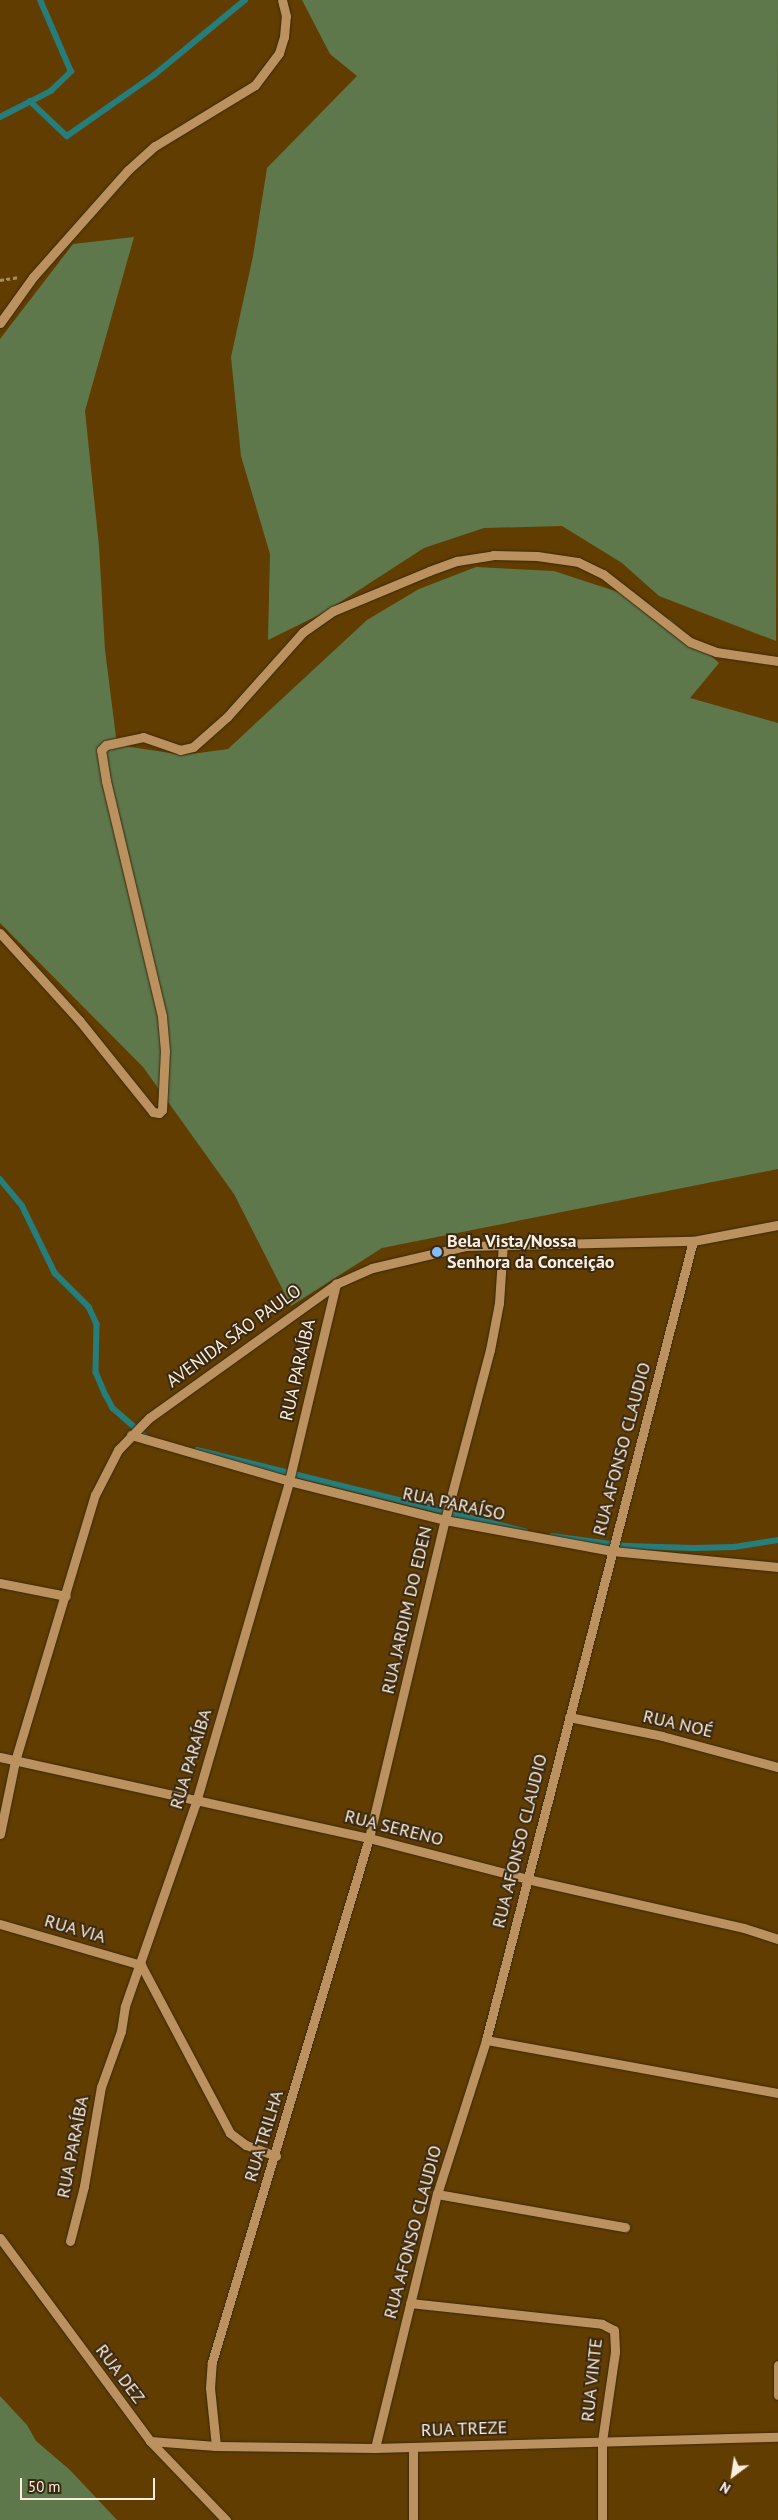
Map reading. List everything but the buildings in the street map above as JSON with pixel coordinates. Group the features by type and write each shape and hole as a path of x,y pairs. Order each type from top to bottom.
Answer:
{"street":[{"path":"0,323 33,277 128,170 155,146 255,85 279,53 284,37 286,16 282,0"},
{"path":"0,933 79,1020 153,1112 159,1113 162,1110 165,1051 162,1016 106,781 101,750 106,745 143,737 180,750 194,747 227,717 303,632 333,611 457,561 493,555 537,556 578,562 603,574 690,642 716,652 778,661"},
{"name":"AVENIDA SÃO PAULO","path":"0,1834 15,1761 95,1495 112,1459 131,1435 192,1384 336,1284 372,1268 466,1246 503,1243 693,1242 778,1225"},
{"name":"RUA AFONSO CLAUDIO","path":"375,2448 437,2194 486,2040 693,1242"},
{"name":"RUA JARDIM DO EDEN","path":"369,1838 445,1520 490,1350 499,1303 503,1243"},
{"name":"RUA PARAÍBA","path":"70,2240 84,2186 101,2087 121,2031 125,2006 142,1965 196,1802 290,1481 336,1284"},
{"name":"RUA PARAÍSO","path":"131,1435 290,1481 445,1520 612,1551 778,1567"},
{"path":"0,1583 66,1596"},
{"name":"RUA NOÉ","path":"569,1717 680,1740 778,1766"},
{"name":"RUA SERENO","path":"0,1757 196,1802 369,1838 527,1879 744,1928 778,1938"},
{"name":"RUA TRILHA","path":"216,2446 210,2388 212,2362 276,2156 369,1838"},
{"name":"RUA VIA","path":"0,1924 142,1965"},
{"path":"142,1965 230,2133 246,2146 276,2156"},
{"path":"486,2040 778,2093"},
{"path":"437,2194 625,2227"},
{"name":"RUA DEZ","path":"0,2238 150,2441 226,2520"},
{"name":"RUA VINTE","path":"410,2303 602,2324 611,2327 616,2341 602,2441 602,2520"},
{"path":"778,2365 778,2396"},
{"name":"RUA TREZE","path":"150,2441 216,2446 375,2448 778,2438"},
{"path":"413,2520 414,2447"}],"green space":[{"path":"302,0 778,0 776,641 659,596 622,563 562,526 484,528 424,548 325,612 268,640 270,554 241,456 231,357 253,256 267,168 357,76 330,54"},
{"path":"134,237 85,411 99,546 105,650 117,745 184,755 228,749 367,620 419,589 476,567 554,571 624,594 671,620 719,663 690,698 778,723 778,1169 382,1248 291,1306 234,1194 143,1067 0,923 0,339 73,244"},
{"path":"0,2396 27,2425 36,2441 70,2470 117,2520 0,2520"}],"waterway":[{"path":"0,117 51,91 71,72 40,0"},
{"path":"30,101 67,136 154,75 245,0"},
{"path":"0,1179 22,1205 55,1273 89,1307 97,1324 96,1372 113,1408 147,1438"},
{"path":"197,1450 525,1531"},
{"path":"552,1536 627,1546 694,1548 734,1547 778,1540"}],"place":[{"name":"Bela Vista/Nossa Senhora da Conceição","path":"437,1252"}]}
